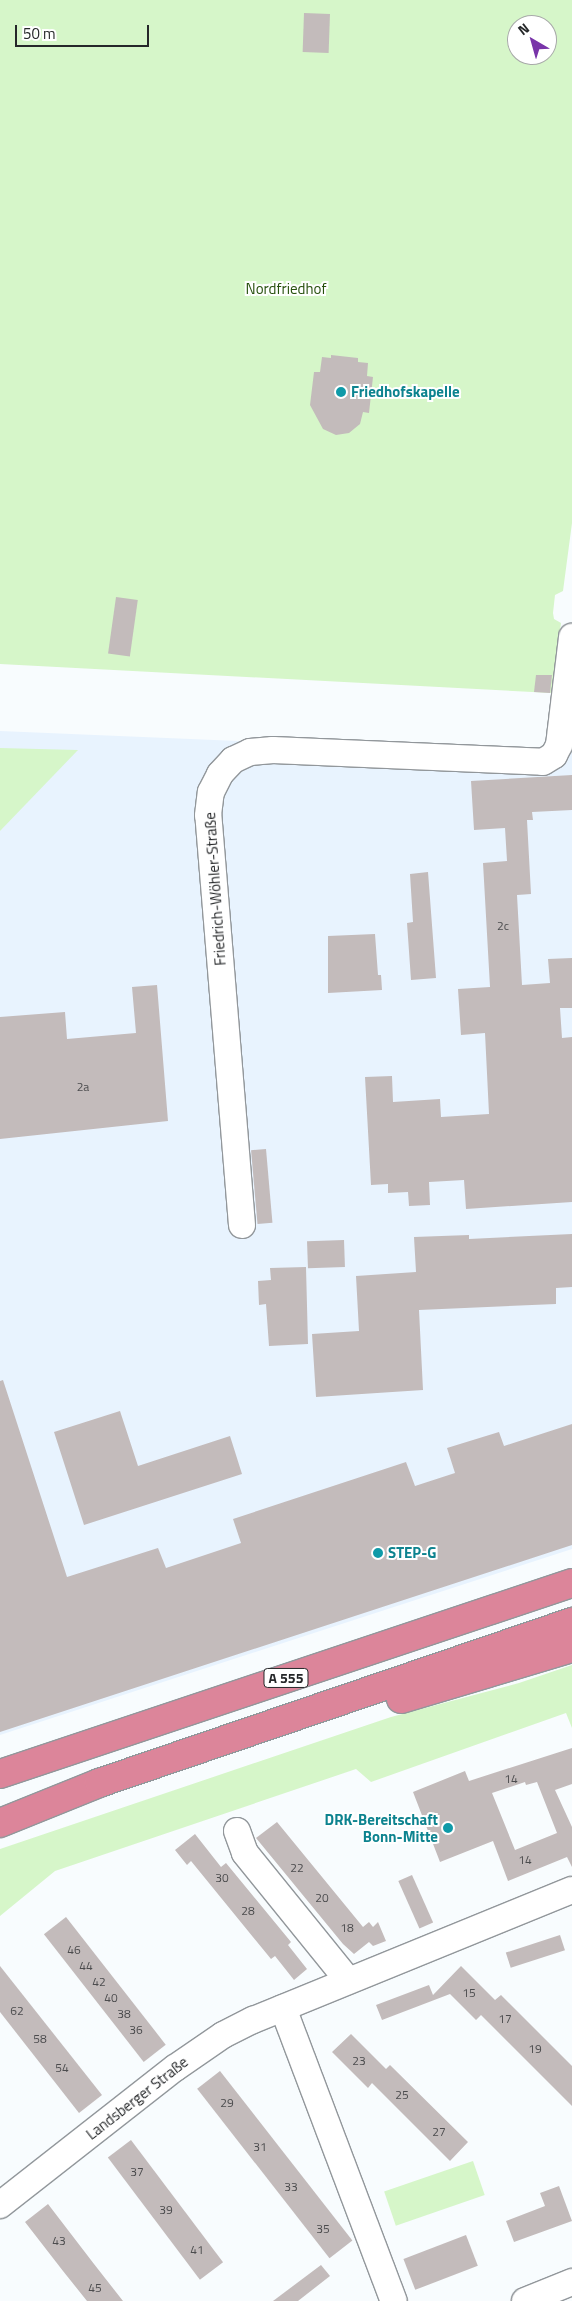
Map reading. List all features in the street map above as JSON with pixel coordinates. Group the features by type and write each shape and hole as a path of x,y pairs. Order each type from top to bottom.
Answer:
{"highway":[{"name":"A 555","path":"0,1774 572,1582"},
{"name":"A 555","path":"0,1824 99,1783 572,1622"},
{"path":"0,1824 37,1822 396,1700 572,1648"}],"street":[{"name":"Friedrich-Wöhler-Straße","path":"242,1225 208,815 211,792 220,774 233,760 250,752 273,750 543,762 554,754 559,745 572,637"},
{"path":"237,1831 245,1853 348,1980"},
{"name":"Landsberger Straße","path":"0,2205 175,2068 224,2035 348,1980 572,1890"},
{"path":"283,2008 394,2301"},
{"path":"525,2301 572,2282"}],"shaded area":[{"path":"0,731 544,754 547,734 572,736 572,1549 0,1735"}],"green space":[{"name":"Nordfriedhof","path":"0,0 572,0 572,523 563,591 555,595 554,619 561,623 552,693 0,664"},
{"path":"0,748 78,750 0,831"},
{"path":"572,1665 572,1728 566,1713 371,1782 356,1769 55,1871 0,1916 0,1849 391,1717 519,1683"},
{"path":"473,2161 485,2195 396,2226 384,2192"}],"building":[{"path":"304,13 330,14 329,53 303,52"},
{"name":"Friedhofskapelle","path":"331,355 358,358 358,362 368,363 367,376 373,377 369,413 363,412 360,424 349,433 336,435 323,429 310,405 314,372 320,372 322,357 331,358"},
{"path":"116,597 138,600 130,657 108,653"},
{"path":"536,675 552,675 550,693 534,692"},
{"path":"572,775 572,810 532,812 533,820 527,820 531,894 517,895 522,985 550,983 548,959 572,958 572,1008 560,1008 562,1038 572,1037 572,1202 466,1209 464,1180 429,1182 430,1205 409,1206 408,1192 388,1193 388,1184 371,1185 365,1077 392,1076 393,1102 440,1099 441,1117 489,1114 485,1033 461,1035 458,989 490,987 483,863 507,861 505,828 474,830 471,781"},
{"path":"428,872 436,978 411,980 407,923 413,922 410,874"},
{"path":"375,934 378,975 381,975 382,990 328,993 328,936"},
{"path":"157,985 168,1121 0,1139 0,1017 65,1012 67,1039 136,1033 132,987"},
{"path":"266,1149 272,1223 258,1224 251,1150"},
{"path":"572,1234 572,1287 556,1288 556,1304 419,1310 423,1390 316,1397 312,1334 359,1331 356,1276 416,1272 414,1237 469,1235 469,1239"},
{"path":"344,1240 345,1267 308,1268 307,1241"},
{"path":"306,1267 308,1344 269,1346 266,1304 259,1305 258,1281 271,1280 270,1268"},
{"name":"STEP-G","path":"3,1380 67,1577 158,1548 166,1568 241,1543 233,1519 406,1462 415,1486 455,1473 447,1448 499,1432 504,1446 572,1424 572,1545 0,1732 0,1381"},
{"path":"120,1411 138,1466 230,1436 242,1474 84,1525 54,1432"},
{"path":"572,1748 572,1784 555,1790 572,1827 572,1867 567,1857 508,1881 493,1841 440,1862 413,1792 465,1771 469,1781","holes":["525,1782 526,1785 537,1782 557,1833 515,1850 492,1793"]},
{"path":"277,1822 363,1927 369,1922 373,1927 378,1922 386,1941 373,1946 369,1942 354,1954 343,1944 256,1838"},
{"path":"195,1834 221,1867 226,1863 291,1942 288,1945 307,1969 294,1980 275,1956 271,1959 191,1861 187,1865 175,1850"},
{"path":"412,1875 433,1923 419,1929 398,1881"},
{"path":"66,1917 166,2045 144,2062 44,1934"},
{"path":"560,1935 565,1950 511,1968 506,1953"},
{"path":"0,1966 102,2095 79,2113 0,2012"},
{"path":"461,1966 495,2000 501,1995 572,2066 572,2106 481,2015 476,2020 450,1994 382,2020 376,2005 429,1985 433,1995"},
{"path":"351,2034 386,2069 390,2065 468,2142 450,2161 372,2083 368,2088 332,2052"},
{"path":"220,2071 352,2240 330,2258 197,2089"},
{"path":"131,2140 223,2262 200,2280 108,2157"},
{"path":"559,2186 572,2221 514,2242 506,2221 545,2206 540,2193"},
{"path":"48,2204 123,2301 87,2301 25,2222"},
{"path":"466,2235 478,2266 415,2290 403,2259"},
{"path":"321,2265 330,2276 298,2301 273,2301"}],"place":[{"name":"Friedhofskapelle","path":"341,392"},
{"name":"STEP-G","path":"378,1553"},
{"name":"DRK-Bereitschaft Bonn-Mitte","path":"448,1828"}]}
